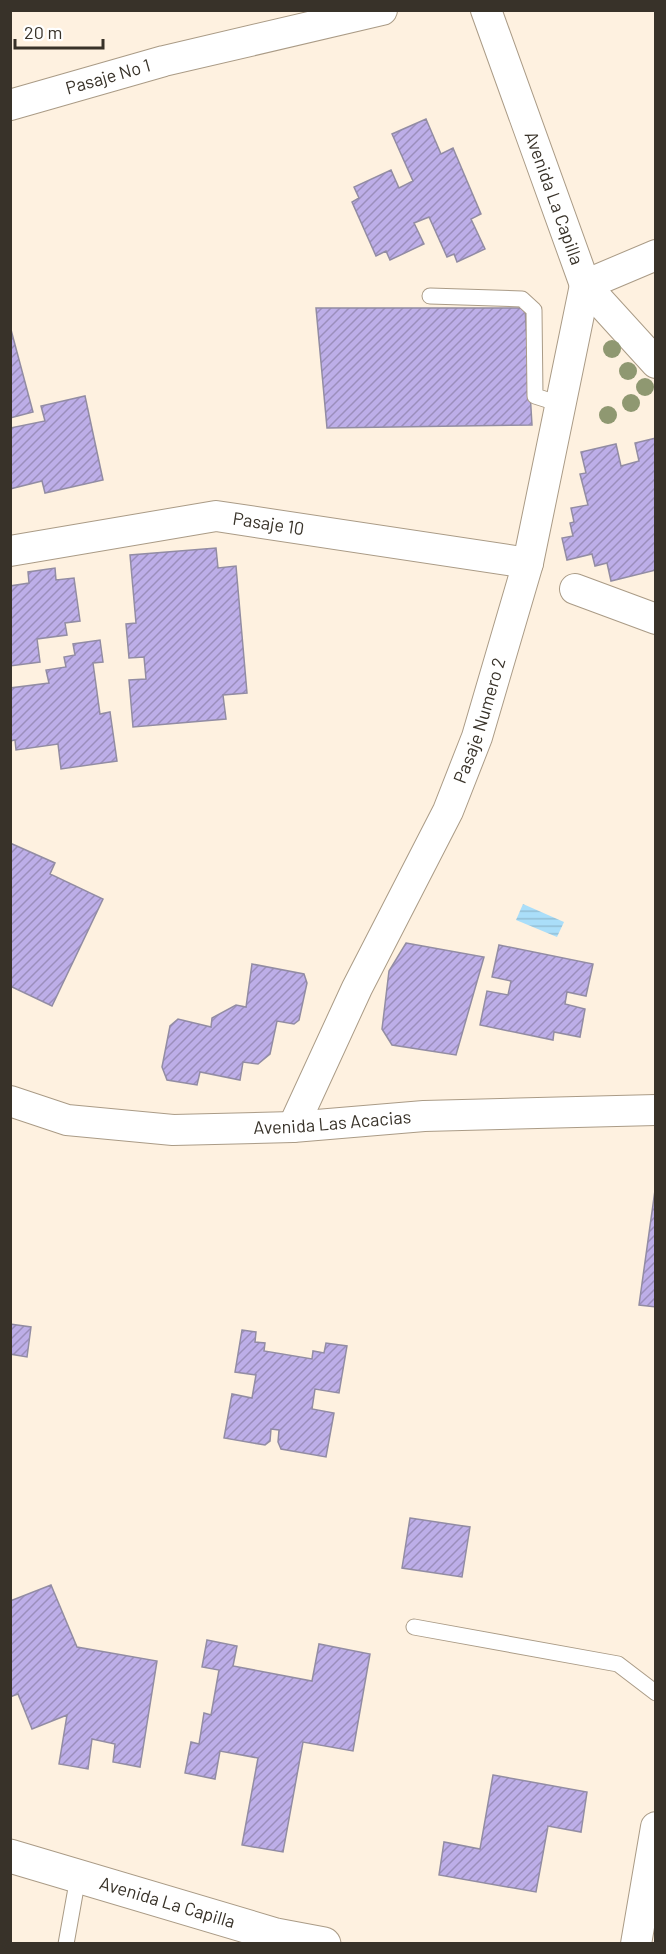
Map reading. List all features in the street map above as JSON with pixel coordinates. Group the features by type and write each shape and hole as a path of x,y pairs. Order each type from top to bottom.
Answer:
{"street":[{"name":"Pasaje No 1","path":"10,105 164,61 382,10"},
{"name":"Avenida La Capilla","path":"486,10 585,285 656,363"},
{"path":"585,285 656,255"},
{"name":"Pasaje Numero 2","path":"293,1128 357,988 448,811 477,737 528,563 585,285"},
{"name":"Pasaje 10","path":"10,551 216,516 528,563"},
{"path":"575,589 656,619"},
{"name":"Avenida Las Acacias","path":"10,1101 67,1120 161,1129 293,1128 424,1116 656,1110"},
{"path":"636,1944 656,1827"},
{"name":"Avenida La Capilla","path":"10,1856 276,1935 324,1944"}],"lane":[{"path":"430,296 522,299 534,310 534,396 560,404"},
{"path":"414,1627 618,1664 656,1694"},
{"path":"66,1944 78,1876"}],"water":[{"path":"523,904 564,922 557,937 516,920"}],"building":[{"path":"426,119 441,154 453,148 481,214 471,219 485,249 457,262 454,254 447,257 429,217 414,223 424,244 390,260 386,251 376,256 352,202 359,198 354,187 391,170 399,188 413,181 392,134"},
{"path":"316,308 525,308 532,425 327,428"},
{"path":"10,326 33,412 10,418"},
{"path":"85,396 103,480 45,493 42,481 10,489 10,428 45,421 41,406"},
{"path":"656,438 656,570 611,581 607,563 595,566 592,554 567,560 562,538 573,536 570,523 574,522 571,508 588,505 580,474 586,473 581,452 616,444 621,466 639,461 635,443"},
{"path":"216,548 218,568 236,566 247,693 223,695 226,719 133,727 129,680 146,679 144,657 129,658 126,624 136,623 130,555"},
{"path":"55,568 56,580 74,578 80,621 65,623 67,635 37,639 40,662 10,666 10,586 29,583 28,572"},
{"path":"100,640 103,662 93,663 100,714 110,712 117,761 61,769 58,744 16,750 15,740 10,741 10,688 49,683 46,670 66,667 64,657 75,655 73,644"},
{"path":"10,843 55,863 50,874 103,899 52,1006 10,986"},
{"path":"406,943 484,957 456,1055 392,1045 382,1029 389,971"},
{"path":"499,945 593,964 586,996 567,992 565,1004 585,1009 580,1037 554,1032 553,1040 480,1025 487,991 508,995 511,981 492,977"},
{"path":"252,964 304,974 307,983 299,1020 294,1024 277,1021 270,1054 258,1064 243,1062 240,1080 200,1072 197,1085 167,1080 162,1067 170,1026 178,1019 211,1027 212,1018 236,1005 246,1007"},
{"path":"656,1183 656,1307 639,1305"},
{"path":"10,1324 31,1327 27,1357 10,1354"},
{"path":"242,1330 256,1332 255,1342 265,1343 264,1351 312,1359 313,1351 324,1353 326,1343 347,1346 339,1393 315,1389 312,1409 334,1413 326,1457 281,1449 278,1442 279,1430 271,1429 270,1441 265,1445 224,1438 232,1394 252,1398 256,1375 235,1372"},
{"path":"410,1518 470,1527 462,1577 402,1568"},
{"path":"51,1585 77,1647 157,1661 140,1767 113,1762 115,1744 92,1739 88,1769 59,1764 67,1715 32,1729 18,1694 10,1697 10,1601"},
{"path":"207,1640 237,1646 233,1666 312,1681 319,1644 370,1654 353,1751 303,1742 283,1852 242,1845 258,1758 220,1751 215,1779 185,1773 191,1742 199,1744 204,1713 211,1715 219,1670 202,1667"},
{"path":"493,1775 587,1792 581,1832 548,1826 536,1892 439,1875 444,1842 480,1849"}]}
